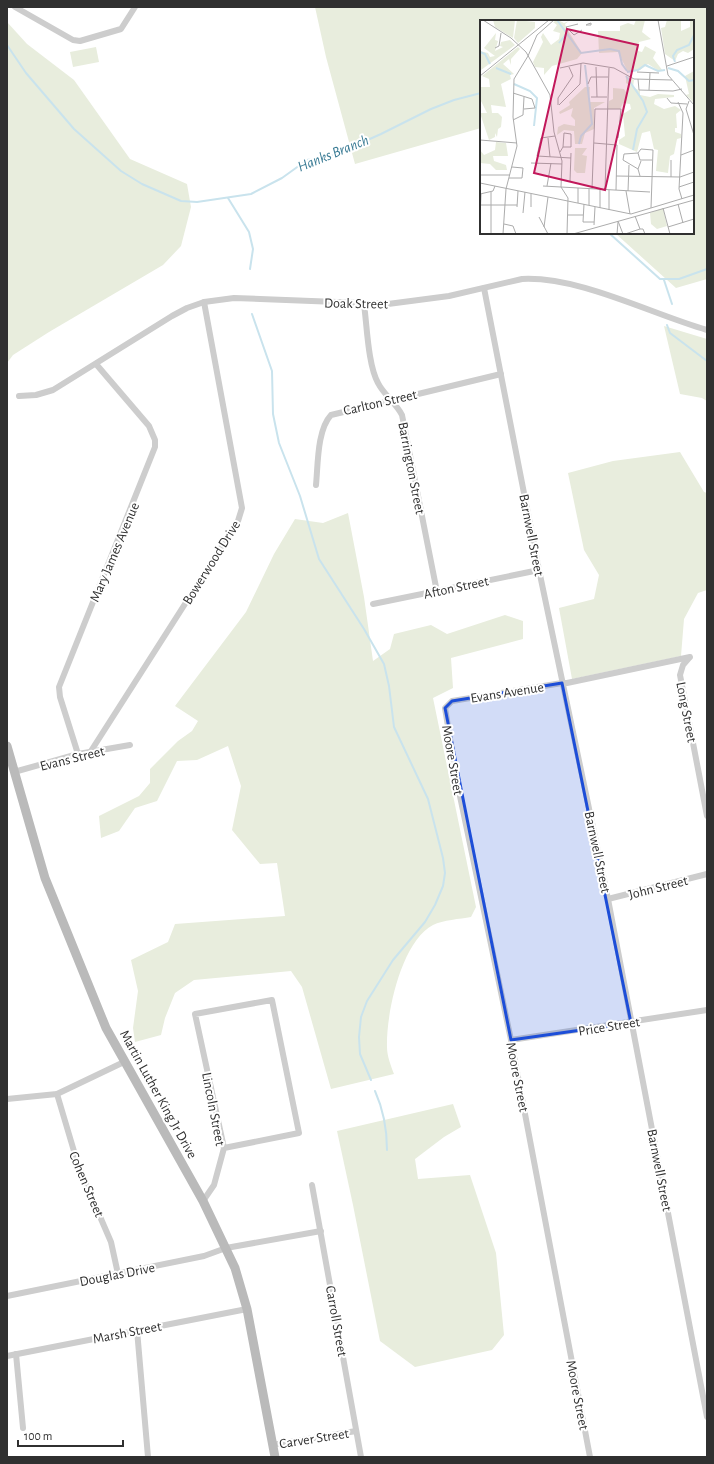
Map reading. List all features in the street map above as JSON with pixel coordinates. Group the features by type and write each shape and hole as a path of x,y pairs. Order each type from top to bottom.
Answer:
{"street":[{"path":"14,7 73,40 80,41 121,29 135,7"},
{"name":"Doak Street","path":"19,396 53,390 187,308 204,302 234,298 364,304 426,300 484,288 522,278 552,280 594,292 707,330"},
{"name":"Barnwell Street","path":"484,288 539,570 608,899 630,1022 707,1417"},
{"name":"Bowerwood Drive","path":"91,752 238,521 242,508 204,302"},
{"name":"Barrington Street","path":"364,304 374,374 380,388 402,415 437,592"},
{"name":"Mary James Avenue","path":"78,754 60,697 59,687 155,447 155,440 149,426 96,364"},
{"name":"Carlton Street","path":"316,485 322,435 326,421 331,415 501,374"},
{"name":"Afton Street","path":"373,604 539,570"},
{"name":"Evans Avenue","path":"452,701 567,683 690,657"},
{"name":"Long Street","path":"690,657 683,665 680,675 707,816"},
{"name":"Moore Street","path":"452,701 445,708 445,716 457,782 511,1040 590,1457"},
{"name":"Evans Street","path":"14,772 78,754 130,745"},
{"name":"Martin Luther King Jr Drive","path":"7,746 47,885 104,1023 124,1062 203,1201 226,1248 242,1288 275,1457"},
{"name":"John Street","path":"608,899 707,874"},
{"name":"Lincoln Street","path":"203,1201 214,1185 224,1148 195,1014 272,1000 299,1133 224,1148"},
{"name":"Price Street","path":"511,1040 707,1010"},
{"path":"7,1099 57,1094 124,1062"},
{"name":"Cohen Street","path":"57,1094 70,1142 79,1168 111,1242 118,1274"},
{"name":"Carroll Street","path":"312,1185 322,1231 361,1457"},
{"name":"Douglas Drive","path":"7,1296 204,1256 226,1248 322,1231"},
{"name":"Marsh Street","path":"7,1356 247,1309"},
{"path":"137,1330 148,1457"},
{"path":"16,1354 23,1428"},
{"name":"Carver Street","path":"272,1445 356,1431"}],"highlighted area":[{"path":"562,683 631,1023 511,1040 445,715 445,708 452,701"}],"green space":[{"path":"315,7 707,7 707,279 676,288 616,234 694,234 694,20 480,20 480,128 355,164 326,57"},
{"path":"7,22 27,44 74,80 130,159 187,184 191,207 181,246 163,265 49,332 13,355 7,363"},
{"path":"96,47 99,62 73,67 70,52"},
{"path":"664,326 707,339 707,401 702,398 680,394"},
{"path":"680,452 704,492 707,493 707,590 698,593 684,619 681,656 572,679 559,608 594,599 599,575 584,550 568,473 613,461"},
{"path":"348,513 364,597 373,661 390,649 394,634 431,625 447,634 505,615 523,621 523,639 451,658 453,688 433,698 476,907 471,917 433,925 422,934 412,947 404,962 393,998 387,1033 389,1061 394,1074 331,1089 302,987 291,971 194,980 175,993 165,1018 161,1035 135,1042 133,1028 138,991 131,960 168,942 175,924 285,916 277,863 260,864 232,830 241,786 228,746 197,760 177,761 157,801 135,808 119,831 101,838 99,816 139,796 150,783 150,769 178,741 192,731 198,721 175,706 246,612 274,554 295,519 323,523"},
{"path":"453,1104 461,1127 444,1137 415,1159 418,1179 470,1175 496,1253 504,1335 492,1350 415,1367 380,1341 337,1131"}],"waterway":[{"name":"Hanks Branch","path":"7,45 26,73 74,129 121,171 142,184 181,201 197,202 251,194 282,178 307,160 334,155 431,109 454,100 480,93"},
{"path":"228,198 249,232 253,249 250,269"},
{"name":"Hanks Branch","path":"610,234 660,279 679,279 707,269"},
{"path":"664,280 672,304"},
{"path":"252,314 272,371 273,414 279,443 300,496 319,559 364,629 384,664 389,686 394,727 428,799 443,858 445,873 443,886 435,905 425,922 393,960 367,1001 361,1017 359,1037 360,1054 371,1080"},
{"path":"667,325 670,333 707,361"},
{"path":"375,1091 381,1106 384,1120 387,1150"}]}
